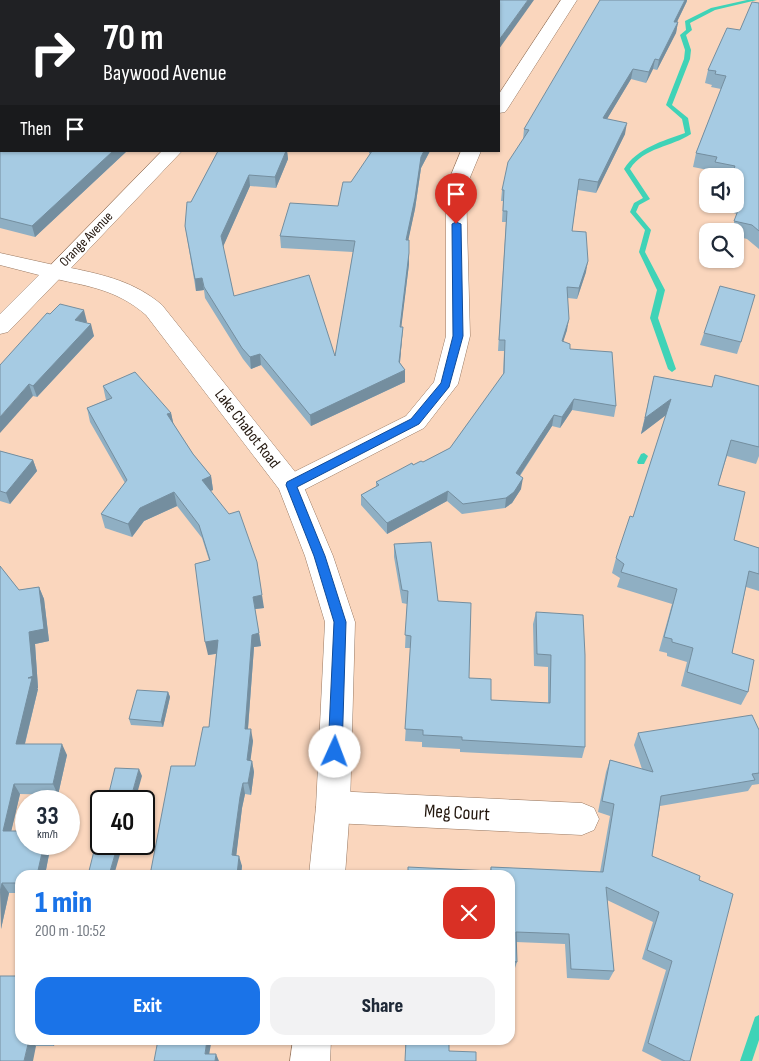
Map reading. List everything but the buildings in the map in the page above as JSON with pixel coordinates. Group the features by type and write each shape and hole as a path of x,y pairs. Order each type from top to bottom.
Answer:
{"street":[{"path":"500,106 569,0"},
{"name":"Orange Avenue","path":"0,327 172,152"},
{"path":"291,485 415,422 446,384 458,336 456,187 472,152"},
{"name":"Lake Chabot Road","path":"0,259 120,286 140,297 154,310 291,485 320,556 340,622 333,807 327,870"},
{"name":"Meg Court","path":"333,807 582,818"},
{"path":"310,1061 312,1045"}],"waterway":[{"path":"672,369 654,318 661,290 642,252 648,230 633,212 636,204 647,199 627,169 637,157 645,152 688,134 685,118 669,105 687,59 688,50 683,35 689,30 687,22 713,9 754,0"},
{"path":"641,462 644,456"},
{"path":"746,1061 759,1021"}],"route":[{"path":"335,752 340,622 320,556 291,485 415,422 446,384 458,336 456,224"}]}
